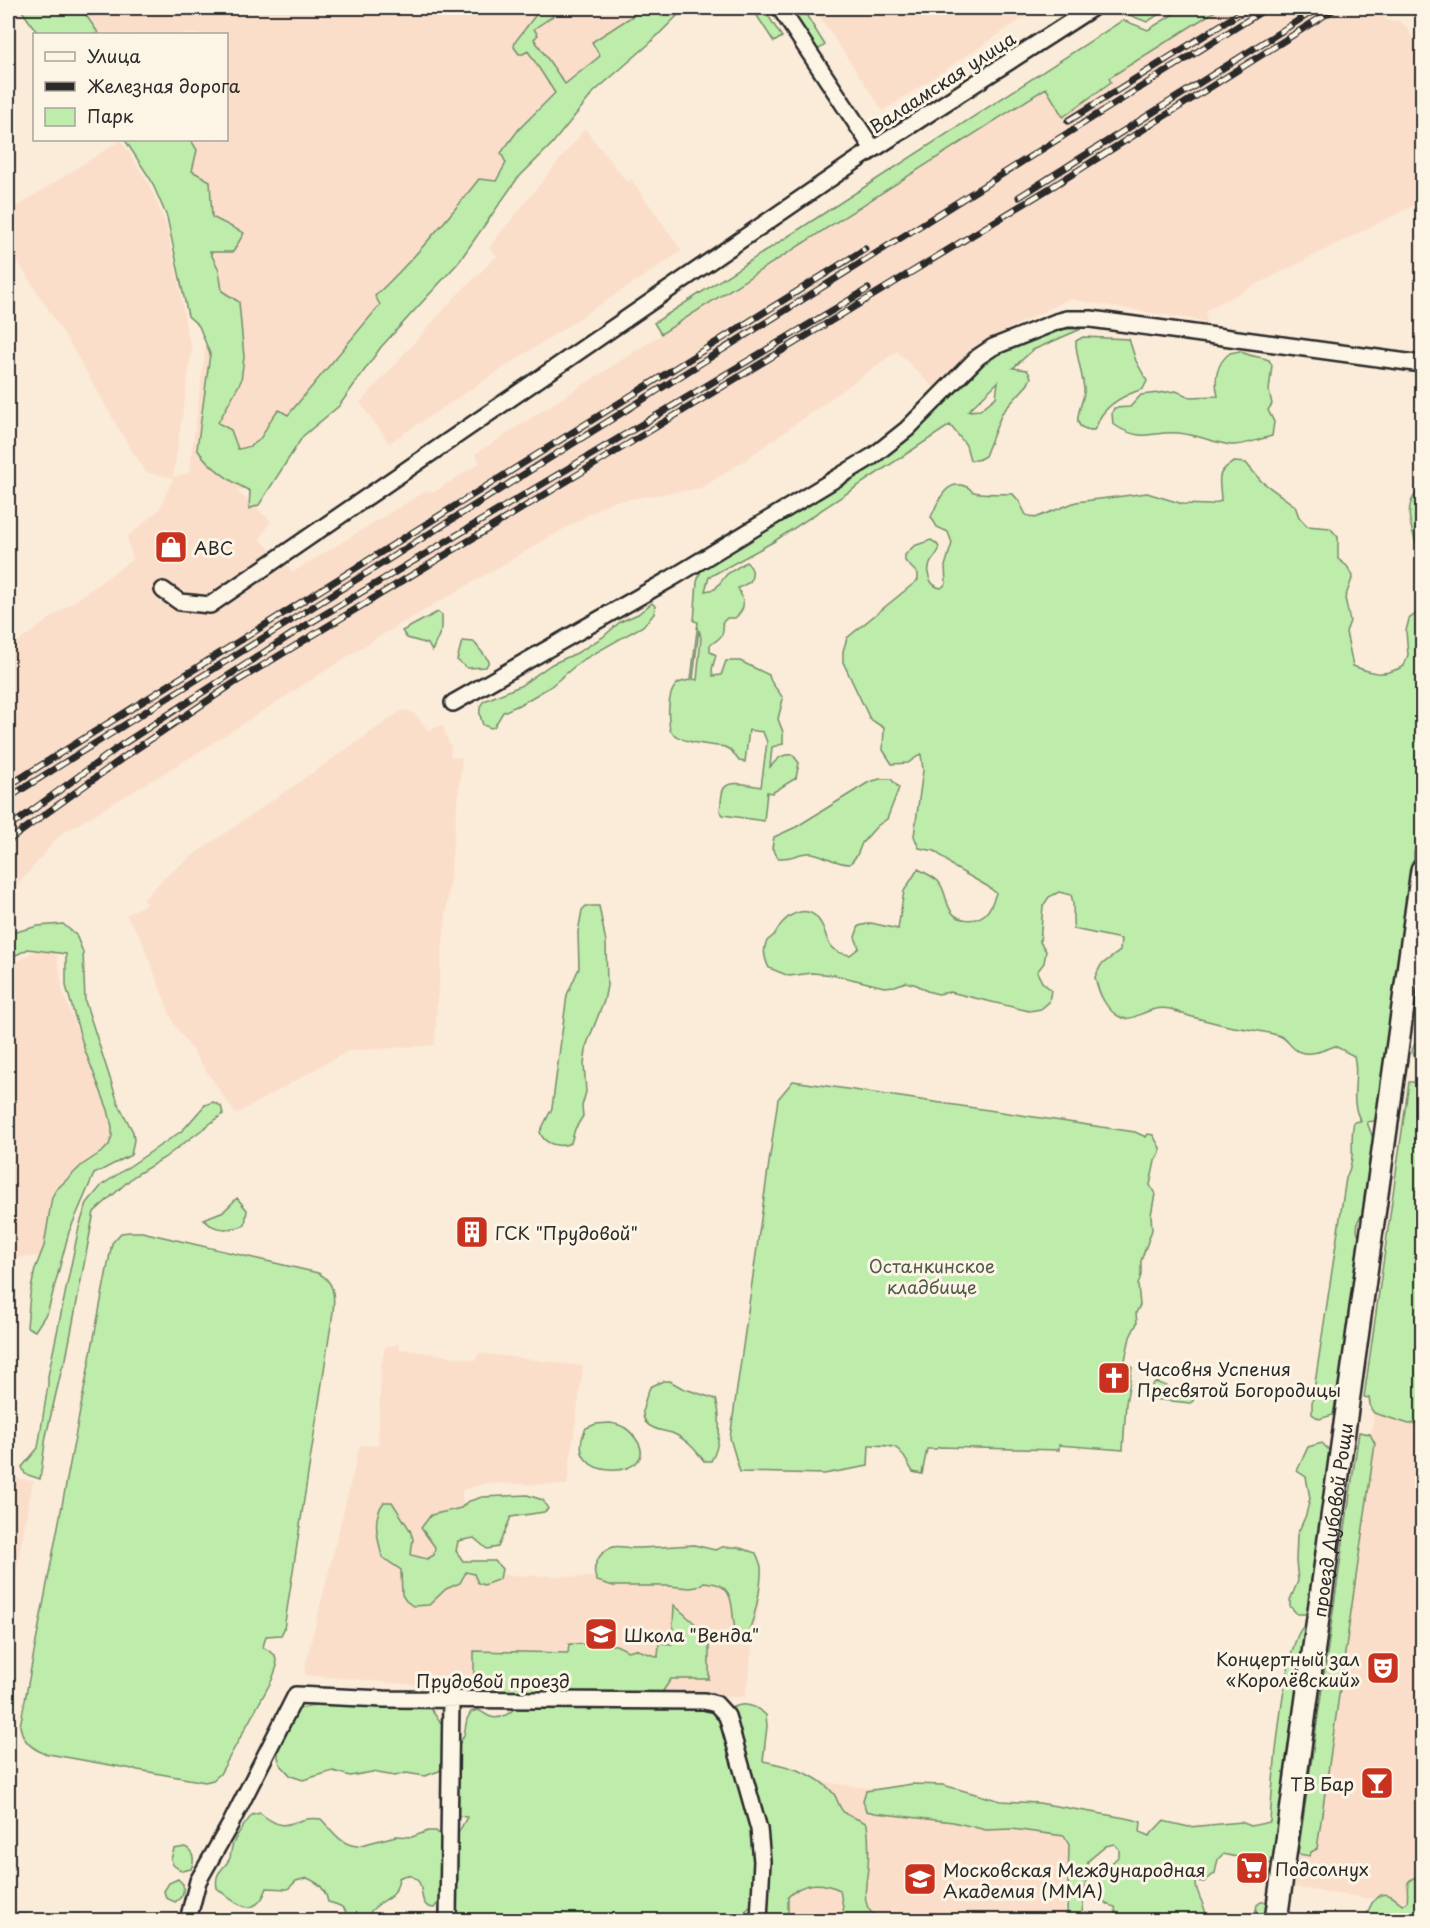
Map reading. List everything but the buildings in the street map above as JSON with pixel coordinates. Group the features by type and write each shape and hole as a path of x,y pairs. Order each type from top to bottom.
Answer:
{"street":[{"path":"780,8 873,149"},
{"name":"Валаамская улица","path":"163,590 180,602 210,605 873,149 1092,8"},
{"path":"453,703 672,578 873,456 907,429 978,357 993,347 1056,322 1066,319 1091,319 1422,364"},
{"name":"проезд Дубовой Рощи","path":"1276,1920 1422,870"},
{"name":"Прудовой проезд","path":"188,1920 198,1881 230,1826 296,1695 451,1700 704,1701 716,1704 727,1716 759,1829 762,1861 759,1920"},
{"path":"448,1920 451,1700"}],"shaded area":[{"path":"49,8 664,8 517,160 238,492 271,521 260,539 293,572 426,491 434,492 480,463 475,454 1047,88 1059,110 1111,81 1109,78 1220,8 1379,8 1387,20 1399,21 1406,26 1422,53 1422,201 1206,310 1207,322 1069,299 986,340 935,389 897,351 741,463 701,488 610,502 375,639 186,760 61,834 8,896 8,649 133,559 127,537 159,510 173,478 146,472 129,446 67,339 8,246 10,211 122,141 148,182 166,225 192,349 173,477 189,473 206,345 191,245 142,141 228,141 228,33 67,33"},
{"path":"814,8 1038,8 883,111"},
{"path":"585,129 627,182 631,179 682,251 389,443 360,403 456,296 497,256 489,247"},
{"path":"403,710 414,713 428,730 442,725 451,748 450,757 462,758 437,1003 435,1045 348,1051 236,1114 174,1024 139,934 126,915 146,904 143,900 163,879 192,856"},
{"path":"36,950 54,953 57,956 63,992 118,1139 52,1198 48,1256 8,1258 8,968"},
{"path":"1409,1082 1422,1082 1422,1903 1366,1898 1293,1887 1298,1854 1311,1856 1376,1400 1364,1397"},
{"path":"399,1344 399,1349 476,1360 478,1353 583,1366 567,1485 486,1483 462,1490 463,1518 456,1574 762,1581 745,1697 445,1694 440,1687 306,1675 305,1667 360,1445 378,1446 381,1367 385,1347"},
{"path":"8,1477 33,1481 8,1615"},
{"name":"Московская Международная Академия (ММА)","path":"762,1775 1070,1812 1064,1920 777,1920"}],"green space":[{"path":"20,8 81,8 98,33 37,33"},
{"path":"541,8 552,8 553,16 534,29 538,35 534,39 565,84 600,56 592,42 645,8 685,8 649,44 594,92 552,144 517,179 458,263 381,347 339,406 303,436 259,505 249,509 250,491 221,473 197,449 210,354 199,326 188,316 167,217 151,180 126,141 192,141 197,150 192,171 210,181 212,217 244,233 233,252 210,252 219,270 222,291 239,302 244,357 241,381 218,423 231,430 238,449 248,447 260,439 279,410 288,415 380,305 375,296 455,210 479,179 496,181 506,163 501,153 519,129 555,93 528,51 519,54 514,47 515,42"},
{"path":"752,8 763,8 782,37 774,42"},
{"path":"788,8 802,8 825,45 816,51"},
{"path":"1120,8 1169,8 1147,22 1117,10"},
{"path":"1183,8 1220,8 1109,78 1111,82 1063,117 1046,88 661,334 654,323 1123,20 1148,30"},
{"path":"1065,329 1081,329 1033,350 1013,368 1027,370 1031,377 1028,384 1002,413 985,456 978,460 970,460 966,445 950,425 773,542 709,577 705,591 715,589 727,574 746,562 751,569 750,582 738,588 743,600 741,611 735,618 727,618 722,623 722,634 710,645 710,652 716,655 712,669 713,676 721,675 726,661 740,661 769,675 783,699 778,719 783,732 783,744 772,747 770,767 785,755 793,755 799,763 796,778 772,793 767,792 764,821 723,815 720,811 722,792 726,786 746,784 761,787 767,742 763,732 749,730 745,762 739,761 731,750 725,747 687,741 670,730 669,706 673,689 679,683 691,680 698,622 694,621 697,582 702,567 768,528 928,416 997,352 1038,335","holes":["998,382 996,397 980,410 968,411","699,630 701,638 697,680 693,679"]},
{"path":"1083,337 1129,339 1136,361 1147,381 1143,389 1114,402 1101,416 1094,430 1082,428 1078,422 1084,389 1076,341"},
{"path":"1240,351 1269,360 1272,365 1269,391 1272,404 1268,410 1274,422 1272,436 1231,445 1174,433 1134,434 1113,424 1114,408 1130,407 1141,395 1176,391 1190,397 1218,396 1216,378 1219,367 1230,353"},
{"path":"1234,462 1246,463 1261,481 1295,506 1299,517 1307,526 1330,528 1338,537 1338,559 1347,566 1353,576 1345,598 1350,621 1346,632 1353,666 1384,673 1404,666 1408,655 1406,631 1409,619 1418,612 1422,598 1422,833 1414,852 1413,904 1381,1112 1374,1121 1367,1122 1374,1141 1369,1161 1370,1194 1369,1204 1358,1221 1357,1231 1365,1249 1333,1415 1319,1419 1312,1414 1312,1403 1346,1178 1351,1163 1354,1122 1361,1121 1355,1106 1354,1056 1335,1046 1313,1053 1300,1052 1278,1035 1228,1026 1170,1009 1156,1009 1127,1019 1116,1015 1104,1000 1095,977 1101,965 1120,951 1121,939 1074,929 1071,895 1059,892 1049,897 1043,906 1040,942 1046,951 1044,963 1037,972 1042,982 1051,990 1049,1002 1041,1009 1029,1011 950,992 938,994 906,982 884,987 835,975 812,973 789,976 769,968 765,955 767,941 786,919 800,912 814,915 822,925 831,946 841,953 850,955 859,948 855,937 859,926 871,923 898,929 904,891 918,869 938,881 954,915 962,919 981,917 993,902 996,893 987,886 955,868 935,851 919,848 914,836 923,770 921,754 908,763 892,764 883,750 884,728 870,719 843,662 843,651 847,638 918,580 918,574 905,561 905,555 914,546 931,540 936,543 939,549 930,564 929,576 937,587 941,588 946,584 945,566 952,543 948,532 937,527 931,517 943,493 953,486 960,485 979,493 1013,494 1026,515 1035,518 1076,502 1147,493 1183,504 1209,505 1221,501 1221,474 1227,466"},
{"path":"1422,488 1422,558 1412,531 1409,512 1415,495"},
{"path":"652,603 655,606 654,614 643,626 581,661 550,687 503,712 494,727 483,725 480,709 484,701 520,686 552,664 577,653 603,637 620,622 638,614"},
{"path":"438,612 442,615 442,628 432,651 428,644 407,638 402,631"},
{"path":"462,641 474,642 489,661 486,667 467,668 457,660"},
{"path":"891,779 899,788 887,819 877,826 862,843 850,864 812,853 778,858 772,848 774,837 796,827 869,782"},
{"path":"586,906 599,906 606,942 607,986 604,1001 587,1044 584,1064 586,1092 582,1106 583,1116 575,1129 571,1143 557,1145 545,1140 540,1132 552,1108 567,995 579,968 578,932 582,910"},
{"path":"63,924 76,935 83,952 85,1001 118,1103 133,1132 134,1140 131,1155 94,1174 69,1232 48,1311 35,1331 27,1327 30,1294 35,1269 44,1246 52,1197 56,1190 82,1165 109,1145 112,1136 108,1110 84,1048 66,986 66,954 28,949 8,959 8,934 38,926"},
{"path":"1422,1033 1422,1059 1415,1058 1412,1051 1417,1038"},
{"name":"Останкинское кладбище","path":"793,1081 1135,1132 1146,1137 1148,1134 1153,1135 1160,1152 1155,1161 1150,1185 1155,1194 1151,1215 1152,1230 1141,1261 1138,1285 1140,1305 1136,1313 1137,1323 1130,1337 1125,1360 1132,1368 1126,1403 1123,1450 1059,1445 1059,1450 939,1447 927,1449 922,1474 913,1472 897,1449 869,1445 868,1466 824,1474 740,1472 730,1438 778,1099"},
{"path":"1409,1082 1422,1082 1422,1422 1409,1424 1374,1413 1369,1398 1364,1397"},
{"path":"213,1102 221,1106 223,1114 164,1158 134,1176 94,1212 66,1359 46,1436 40,1479 25,1474 22,1467 38,1448 48,1376 79,1227 87,1203 102,1185 183,1130 205,1105"},
{"path":"237,1198 247,1210 245,1225 222,1229 212,1226 203,1219 224,1211"},
{"path":"142,1232 318,1273 330,1284 334,1300 284,1629 281,1635 266,1636 263,1647 275,1655 277,1666 272,1680 220,1774 213,1780 205,1782 43,1753 28,1743 20,1726 112,1243 121,1233"},
{"path":"663,1381 670,1381 682,1388 716,1399 719,1431 717,1447 711,1461 704,1461 682,1438 658,1430 648,1425 645,1420 643,1410 650,1387"},
{"path":"1156,1382 1191,1392 1194,1396 1193,1401 1190,1403 1153,1399 1150,1393 1152,1385"},
{"path":"610,1423 622,1426 631,1433 641,1452 636,1462 626,1468 611,1470 597,1468 586,1460 581,1447 586,1428 596,1424"},
{"path":"1359,1432 1370,1434 1375,1444 1317,1849 1311,1852 1310,1856 1298,1854"},
{"path":"1322,1443 1336,1457 1324,1548 1311,1580 1314,1588 1311,1614 1297,1614 1290,1606 1290,1600 1298,1581 1297,1535 1306,1515 1310,1498 1306,1477 1297,1471 1308,1447"},
{"path":"527,1495 543,1500 548,1509 544,1512 511,1517 498,1547 487,1549 474,1538 458,1541 456,1551 463,1561 495,1561 502,1569 500,1579 484,1585 478,1583 474,1574 466,1572 460,1583 446,1589 429,1605 413,1606 406,1601 402,1595 401,1570 382,1557 377,1522 384,1502 392,1502 410,1530 413,1539 411,1555 427,1559 434,1555 435,1547 421,1528 431,1515 461,1508 467,1502 482,1497"},
{"path":"694,1545 715,1550 722,1547 737,1547 756,1553 761,1567 759,1595 750,1628 741,1641 737,1635 729,1596 719,1585 704,1582 697,1587 690,1588 613,1586 597,1581 595,1576 595,1565 600,1556 613,1547"},
{"path":"674,1605 709,1636 709,1679 671,1679 659,1697 661,1707 708,1710 718,1714 737,1706 748,1705 766,1715 763,1761 792,1768 811,1776 834,1794 843,1812 867,1824 869,1851 866,1903 873,1914 880,1918 893,1920 845,1920 840,1890 826,1885 812,1884 799,1888 788,1897 788,1916 800,1920 768,1920 760,1909 750,1907 741,1915 740,1920 457,1920 450,1894 456,1837 467,1817 459,1816 453,1811 456,1750 464,1735 471,1712 478,1710 495,1718 508,1714 521,1703 474,1694 474,1651 568,1653 569,1644 616,1645 628,1651 635,1649 658,1657 659,1643 672,1644"},
{"path":"1303,1627 1310,1630 1282,1866 1223,1854 1218,1859 1215,1873 1204,1882 1196,1881 1206,1920 1159,1920 1155,1917 1151,1920 1117,1920 1115,1907 1105,1902 1100,1893 1102,1876 1119,1856 1119,1849 1114,1844 1106,1846 1088,1861 1082,1913 1088,1920 1065,1920 1069,1845 1064,1836 1012,1829 986,1830 953,1822 866,1811 863,1800 866,1791 912,1784 943,1785 1001,1801 1039,1803 1131,1819 1141,1822 1140,1832 1149,1836 1163,1821 1189,1827 1241,1822 1251,1826 1270,1822 1284,1689 1296,1640"},
{"path":"319,1704 429,1707 446,1729 443,1767 425,1776 406,1773 395,1776 372,1772 350,1776 333,1771 303,1780 291,1776 280,1764 279,1740 291,1714 302,1708"},
{"path":"260,1813 284,1825 302,1820 321,1819 345,1842 357,1846 396,1836 412,1837 428,1831 436,1831 442,1837 443,1897 434,1908 429,1907 424,1902 419,1882 407,1875 399,1878 393,1894 373,1909 365,1919 354,1920 342,1907 328,1902 321,1887 307,1878 296,1881 288,1889 267,1888 257,1904 251,1907 238,1904 217,1888 216,1882 220,1871 230,1858 232,1846 239,1832 252,1815"},
{"path":"185,1847 193,1856 193,1863 191,1869 182,1871 173,1865 171,1859 174,1849"},
{"path":"1422,1875 1422,1920 1365,1920 1373,1902 1381,1895 1391,1896 1403,1904 1407,1902 1408,1882"},
{"path":"178,1879 183,1884 183,1892 175,1902 166,1898 164,1891 169,1883"},
{"path":"1267,1902 1269,1905 1267,1920 1254,1920 1257,1905"},
{"path":"8,1914 46,1918 76,1914 87,1920 8,1920"}],"railway":[{"path":"1068,121 1248,8"},
{"path":"8,798 1267,8"},
{"path":"1019,197 1318,8"},
{"path":"8,841 127,755 234,683 1055,185 1336,8"},
{"path":"8,786 865,249"},
{"path":"8,828 120,746 300,629 868,289"}],"place":[{"name":"ABC","path":"171,547"},
{"name":"ГСК \"Прудовой\"","path":"472,1232"},
{"name":"Часовня Успения Пресвятой Богородицы","path":"1114,1378"},
{"name":"Школа \"Венда\"","path":"601,1634"},
{"name":"Концертный зал «Королёвский»","path":"1383,1668"},
{"name":"ТВ Бар","path":"1377,1783"},
{"name":"Подсолнух","path":"1252,1868"},
{"name":"Московская Международная Академия (ММА)","path":"920,1879"}]}
